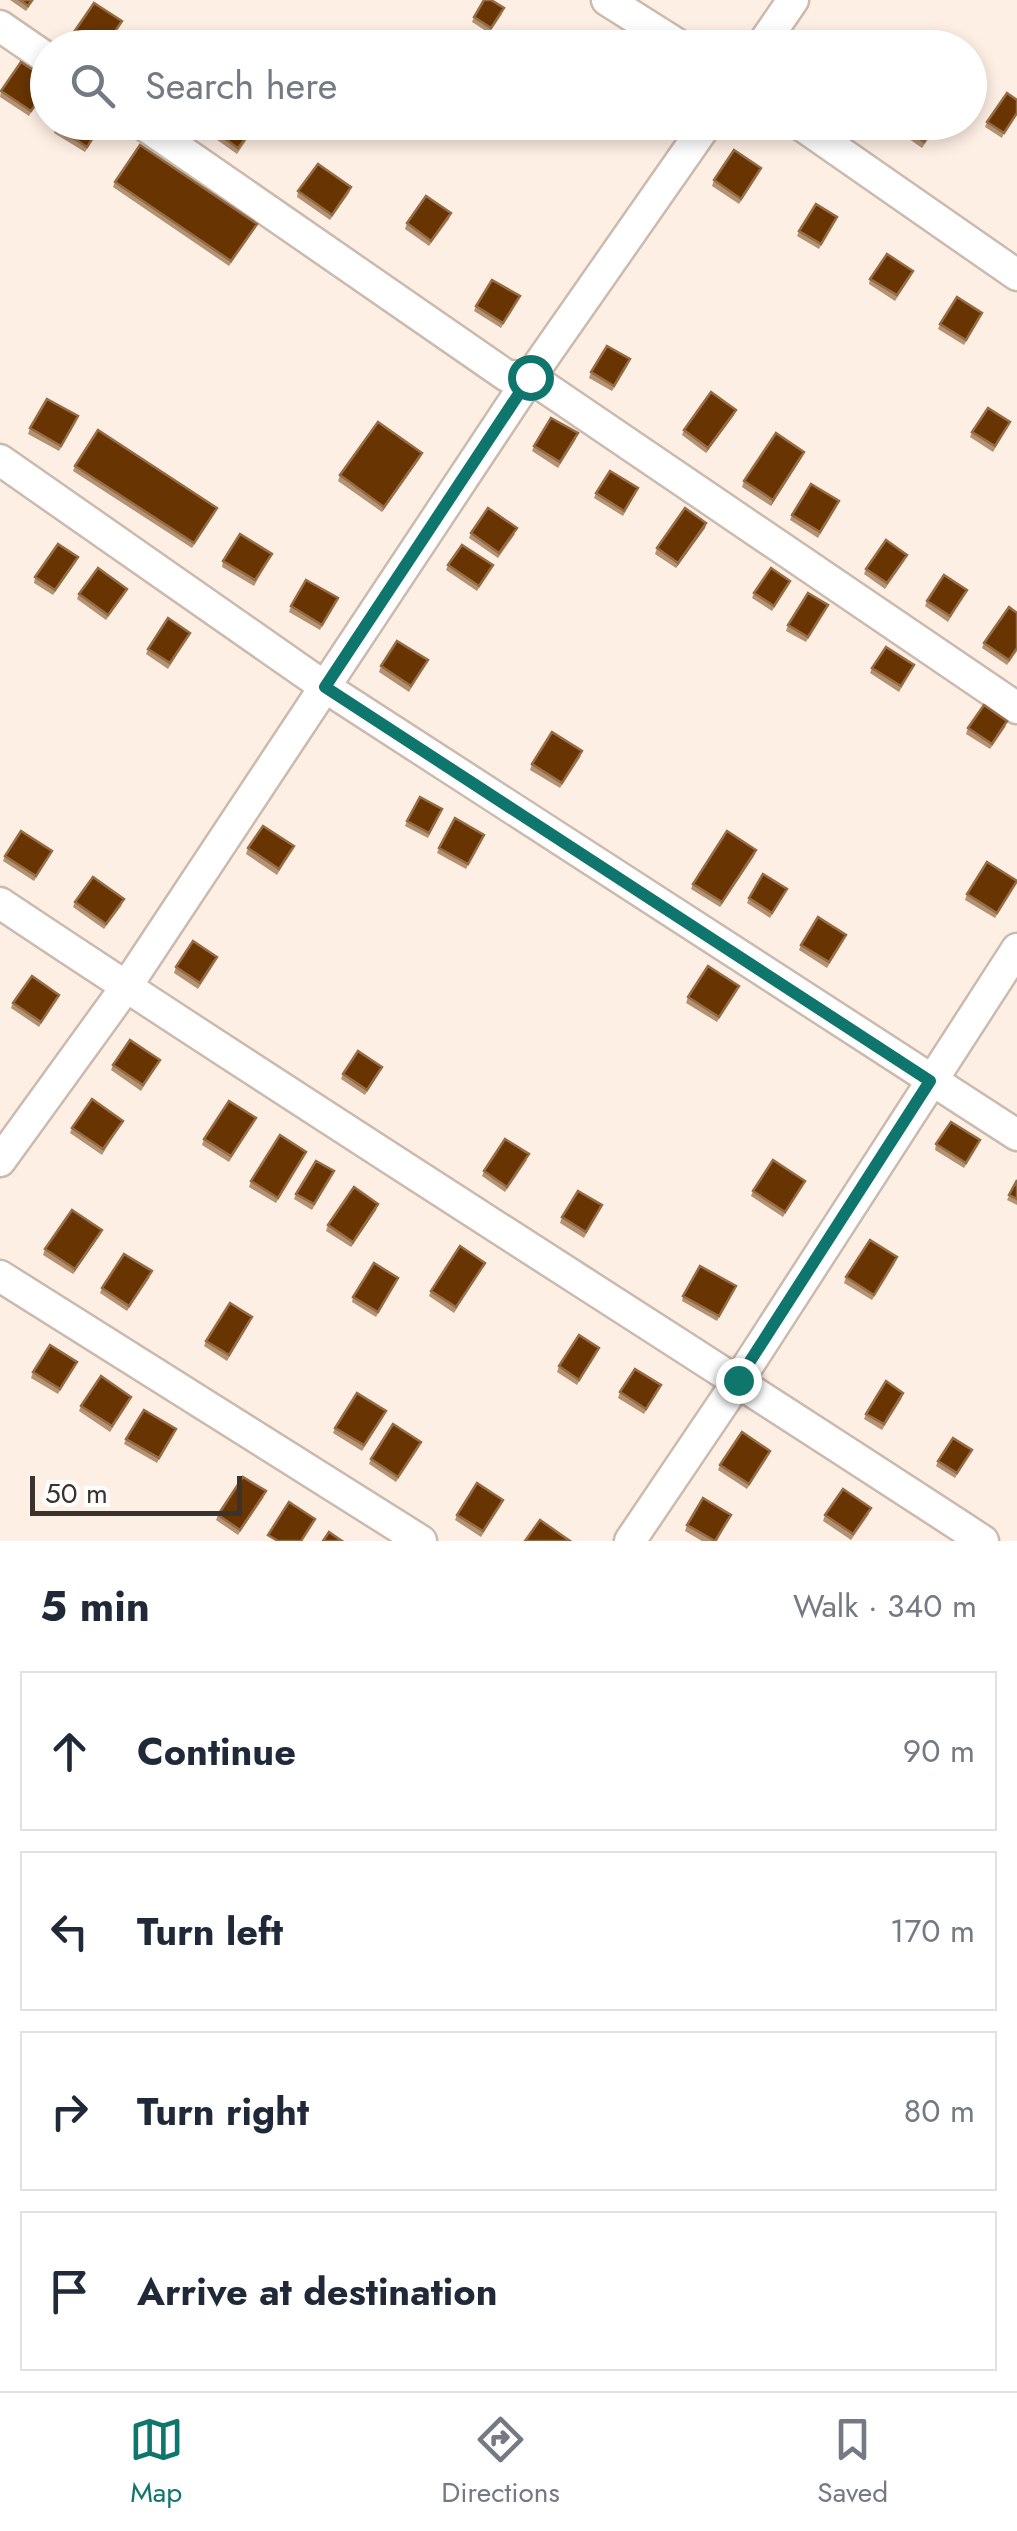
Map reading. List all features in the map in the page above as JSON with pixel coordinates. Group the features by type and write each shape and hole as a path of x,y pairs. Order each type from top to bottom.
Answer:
{"street":[{"path":"606,0 655,30"},
{"path":"772,30 793,0"},
{"path":"0,26 30,46"},
{"path":"166,140 507,376 530,377 1017,708"},
{"path":"0,1161 126,987 530,377 695,140"},
{"path":"823,140 1017,275"},
{"path":"0,460 325,687 1017,1135"},
{"path":"0,902 983,1541"},
{"path":"630,1541 1017,949"},
{"path":"0,1276 420,1541"}],"building":[{"path":"484,0 504,8 491,28 474,17"},
{"path":"94,3 122,21 116,30 75,30"},
{"path":"21,62 30,68 30,110 1,91"},
{"path":"1007,93 1017,100 1017,113 1004,133 987,122"},
{"path":"226,140 244,140 238,148"},
{"path":"140,145 257,224 231,261 115,182"},
{"path":"734,150 761,168 741,199 714,180"},
{"path":"318,164 351,187 332,215 298,191"},
{"path":"426,196 451,213 431,241 407,223"},
{"path":"816,204 837,217 821,244 799,231"},
{"path":"887,254 913,271 897,295 870,279"},
{"path":"492,280 520,296 503,323 476,306"},
{"path":"957,297 982,313 966,340 940,324"},
{"path":"607,346 630,359 614,386 591,372"},
{"path":"711,392 736,410 708,448 684,430"},
{"path":"47,399 78,416 61,446 30,428"},
{"path":"988,408 1010,422 995,446 972,432"},
{"path":"551,418 578,433 560,462 534,446"},
{"path":"378,422 422,453 384,507 340,475"},
{"path":"98,430 217,508 194,543 75,466"},
{"path":"776,433 804,452 773,500 744,481"},
{"path":"610,471 638,488 624,511 596,493"},
{"path":"811,484 839,501 820,532 792,515"},
{"path":"488,508 517,528 499,553 471,533"},
{"path":"685,508 706,523 678,563 657,548"},
{"path":"240,534 272,554 255,580 223,561"},
{"path":"886,540 907,555 887,583 866,569"},
{"path":"58,544 78,557 55,590 35,577"},
{"path":"462,545 493,565 479,586 448,565"},
{"path":"98,568 127,589 108,615 79,594"},
{"path":"771,568 790,581 774,606 754,593"},
{"path":"944,575 967,590 950,616 927,601"},
{"path":"306,580 338,598 322,625 291,606"},
{"path":"808,593 828,605 808,637 788,625"},
{"path":"1009,607 1017,613 1017,648 1009,660 984,643"},
{"path":"168,618 190,633 170,663 148,649"},
{"path":"397,641 428,660 411,686 381,666"},
{"path":"886,647 914,665 901,686 872,668"},
{"path":"984,705 1007,721 992,744 968,728"},
{"path":"552,732 582,751 562,783 532,764"},
{"path":"420,797 442,809 429,833 407,821"},
{"path":"455,818 484,835 468,864 439,848"},
{"path":"263,826 294,846 279,869 248,848"},
{"path":"21,831 52,851 36,876 5,856"},
{"path":"727,831 756,850 722,902 693,884"},
{"path":"987,862 1017,881 997,913 967,894"},
{"path":"763,874 787,889 772,913 749,898"},
{"path":"93,877 124,899 106,924 75,902"},
{"path":"818,917 846,935 829,962 801,945"},
{"path":"193,941 217,957 200,983 176,967"},
{"path":"708,966 739,986 719,1017 688,997"},
{"path":"32,976 59,995 41,1022 13,1003"},
{"path":"130,1040 160,1060 143,1085 113,1065"},
{"path":"358,1051 382,1067 367,1090 343,1074"},
{"path":"92,1099 123,1121 103,1149 72,1128"},
{"path":"229,1101 256,1118 231,1156 204,1139"},
{"path":"951,1122 980,1140 966,1163 936,1144"},
{"path":"280,1135 306,1152 278,1198 251,1181"},
{"path":"505,1139 529,1154 507,1187 484,1171"},
{"path":"773,1160 805,1181 785,1212 753,1191"},
{"path":"316,1161 334,1171 314,1204 296,1194"},
{"path":"1017,1180 1017,1199 1009,1195"},
{"path":"354,1187 378,1204 353,1242 328,1225"},
{"path":"578,1191 602,1205 586,1232 562,1217"},
{"path":"72,1210 102,1230 75,1269 45,1249"},
{"path":"870,1240 897,1257 874,1295 846,1277"},
{"path":"460,1246 485,1263 456,1307 431,1291"},
{"path":"124,1254 152,1271 129,1306 102,1288"},
{"path":"374,1263 398,1278 378,1312 353,1297"},
{"path":"700,1266 736,1286 719,1316 683,1296"},
{"path":"230,1303 252,1317 229,1355 206,1341"},
{"path":"579,1335 599,1348 579,1380 559,1366"},
{"path":"50,1345 77,1362 60,1389 33,1372"},
{"path":"635,1369 661,1385 646,1409 620,1392"},
{"path":"101,1376 131,1397 112,1426 81,1406"},
{"path":"886,1381 903,1393 884,1424 866,1414"},
{"path":"357,1393 386,1411 364,1445 335,1428"},
{"path":"144,1410 176,1429 159,1458 126,1439"},
{"path":"393,1424 421,1442 398,1477 371,1459"},
{"path":"742,1432 770,1451 749,1484 720,1465"},
{"path":"953,1438 972,1450 957,1473 938,1461"},
{"path":"243,1477 266,1491 240,1530 218,1515"},
{"path":"477,1483 503,1500 483,1531 457,1515"},
{"path":"843,1489 871,1508 853,1534 825,1515"},
{"path":"703,1498 731,1515 715,1541 687,1525"},
{"path":"289,1502 315,1519 301,1541 278,1541 268,1535"},
{"path":"540,1520 570,1541 525,1541"},
{"path":"329,1532 342,1541 323,1541"}],"route":[{"path":"530,377 325,687 930,1081 738,1380"}]}
